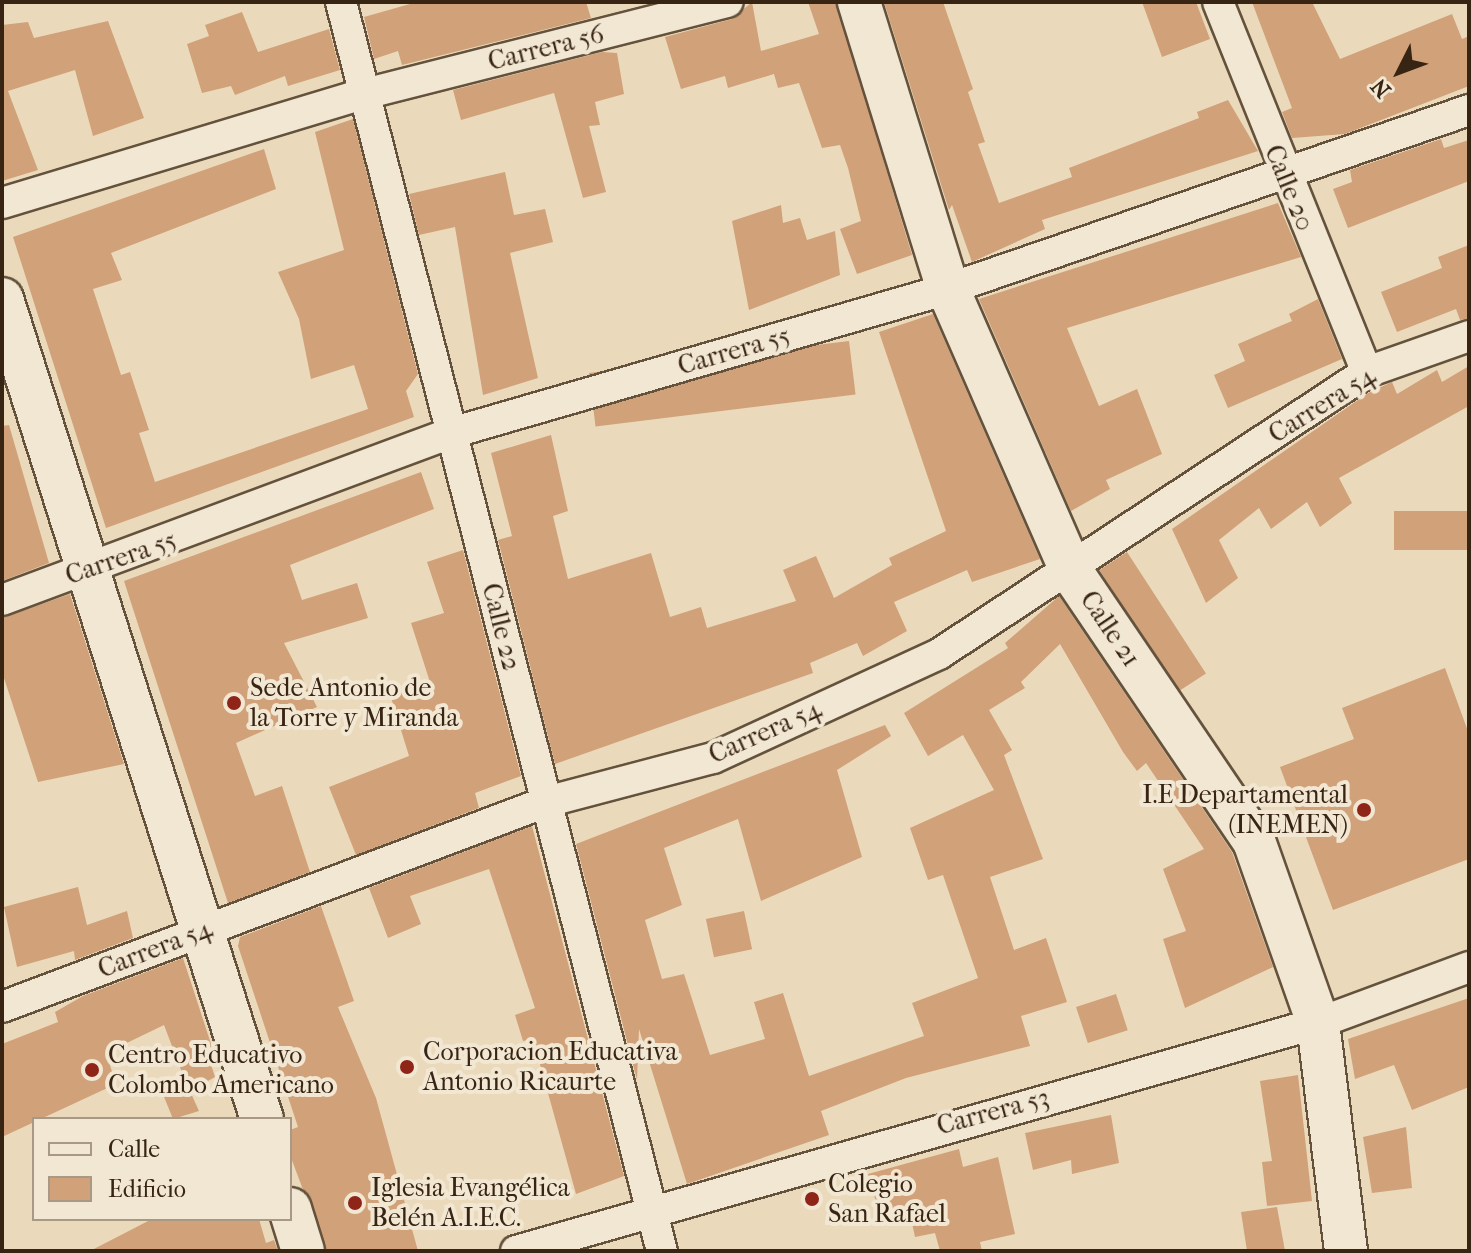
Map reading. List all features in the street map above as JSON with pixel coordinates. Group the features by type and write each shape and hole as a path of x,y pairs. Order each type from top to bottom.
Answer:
{"street":[{"name":"Calle 22","path":"341,2 662,1251"},
{"name":"Carrera 56","path":"2,203 364,94 728,2"},
{"name":"Calle 21","path":"859,2 948,289 1071,571 1254,841 1318,1023 1346,1251"},
{"name":"Calle 20","path":"1218,2 1281,173 1367,372"},
{"name":"Carrera 55","path":"2,600 451,433 948,289 1469,110"},
{"path":"2,299 261,1117"},
{"name":"Carrera 54","path":"2,1007 546,802 713,758 939,654 1071,571 1367,372 1469,336"},
{"name":"Carrera 53","path":"516,1251 651,1207 1318,1023 1469,967"},
{"path":"292,1215 303,1251"}],"building":[{"path":"417,2 586,2 591,18 402,65 398,51 374,59 364,17"},
{"path":"752,2 761,51 819,34 808,2 836,2 912,255 857,274 840,229 861,221 848,168 840,145 822,148 799,83 778,88 774,74 728,88 725,76 681,89 665,37 732,19"},
{"path":"884,2 943,2 973,89 968,92 985,142 978,144 999,203 1072,177 1069,168 1199,118 1197,112 1228,100 1258,151 1042,220 1045,229 972,262 952,205 949,210"},
{"path":"1142,2 1196,2 1210,39 1162,57"},
{"path":"1252,2 1312,2 1340,59 1452,14 1462,39 1469,36 1469,86 1345,134 1292,138 1282,112 1292,108"},
{"path":"242,12 258,52 329,29 340,70 288,86 285,76 235,95 231,86 202,93 187,44 209,36 205,25"},
{"path":"108,21 144,118 93,136 75,70 8,91 38,170 2,181 2,25 28,22 34,38"},
{"path":"602,52 617,53 624,94 595,102 600,125 589,126 606,192 583,198 554,93 461,120 453,90"},
{"path":"353,119 418,374 406,391 414,417 106,528 13,237 264,149 276,189 111,253 122,280 93,289 121,375 130,372 149,430 139,433 155,482 368,409 354,365 311,379 299,319 278,272 344,250 315,132"},
{"path":"1441,139 1444,148 1469,140 1469,181 1348,228 1333,189 1352,182 1350,170"},
{"path":"505,172 514,215 545,209 553,242 510,253 538,378 483,395 455,227 419,235 409,194"},
{"path":"1278,203 1301,257 1067,328 1099,406 1137,389 1162,454 1106,480 1110,489 1071,511 979,299"},
{"path":"781,205 783,223 800,218 807,240 835,231 840,275 749,310 732,221"},
{"path":"1469,245 1469,318 1460,320 1456,309 1397,332 1381,292 1442,268 1438,257"},
{"path":"1318,299 1342,359 1228,408 1214,375 1245,361 1238,344 1292,321 1289,314"},
{"path":"933,314 1040,559 972,582 967,570 894,602 907,631 863,656 857,643 810,663 813,673 555,764 498,540 512,536 491,453 551,435 568,511 553,516 568,579 651,553 670,617 701,607 707,628 796,601 783,570 816,556 834,598 892,565 889,558 946,531 879,332"},
{"path":"849,341 856,395 596,427 589,373"},
{"path":"1469,366 1469,406 1339,478 1352,503 1320,527 1307,502 1271,529 1259,508 1219,540 1238,578 1206,603 1172,529 1368,393 1392,382 1397,394 1437,370 1442,382"},
{"path":"9,425 49,563 2,581 2,426"},
{"path":"421,472 434,509 290,565 302,600 357,583 368,618 284,643 317,707 236,743 255,796 282,786 310,872 228,903 124,581"},
{"path":"1394,511 1469,511 1469,550 1394,550"},
{"path":"463,550 521,776 475,793 479,808 356,855 329,787 409,756 389,691 429,679 411,623 444,613 427,562"},
{"path":"1127,552 1206,674 1178,692 1099,570"},
{"path":"70,594 124,764 38,782 2,672 2,618"},
{"path":"1059,596 1232,852 1273,967 1185,1008 1163,939 1186,931 1163,869 1204,849 1146,763 1137,771 1123,752 1060,644 1021,682 1025,688 989,710 1012,750 1004,755 1043,859 990,877 1014,950 1046,938 1067,1002 1021,1016 1030,1046 906,1078 821,1111 829,1135 687,1184 639,1029 637,1080 576,844 885,725 891,736 837,770 862,857 761,901 738,819 664,848 682,905 645,920 662,979 684,974 710,1055 765,1039 754,1002 783,993 809,1076 924,1036 912,1003 978,978 943,875 928,880 910,828 994,790 963,735 928,756 904,713 1008,648 1005,643"},
{"path":"1445,668 1469,734 1469,859 1333,910 1280,767 1354,739 1342,708"},
{"path":"532,826 624,1176 576,1194 533,1039 523,1041 515,1015 535,1008 489,869 410,896 421,924 388,938 369,888"},
{"path":"78,887 87,925 127,911 133,938 75,960 74,951 17,967 4,907"},
{"path":"321,906 354,1001 338,1007 376,1098 418,1251 326,1251 292,1160 292,1129 298,1127 238,946 240,937"},
{"path":"744,911 752,949 714,957 706,919"},
{"path":"183,958 212,1047 206,1049 215,1077 190,1091 199,1111 172,1117 160,1087 183,1075 164,1025 106,1053 116,1084 45,1117 32,1117 32,1123 2,1137 2,1044 58,1022 55,1012 83,996"},
{"path":"1116,994 1128,1030 1088,1043 1076,1007"},
{"path":"1469,998 1469,1087 1412,1110 1394,1065 1355,1079 1348,1039"},
{"path":"1298,1075 1312,1201 1267,1206 1262,1162 1272,1161 1260,1081"},
{"path":"1111,1115 1119,1163 1072,1174 1071,1160 1033,1170 1025,1133"},
{"path":"1406,1127 1412,1188 1372,1193 1363,1137"},
{"path":"959,1149 963,1167 998,1157 1015,1234 980,1242 982,1251 940,1251 935,1233 915,1237 910,1214 882,1223 868,1174"},
{"path":"1277,1207 1285,1251 1247,1251 1241,1212"},
{"path":"148,1221 260,1221 266,1243 274,1240 278,1251 90,1251"}],"place":[{"name":"Sede Antonio de la Torre y Miranda","path":"234,703"},
{"name":"I.E Departamental (INEMEN)","path":"1364,810"},
{"name":"Corporacion Educativa Antonio Ricaurte","path":"407,1067"},
{"name":"Centro Educativo Colombo Americano","path":"92,1070"},
{"name":"Colegio San Rafael","path":"812,1199"},
{"name":"Iglesia Evangélica Belén A.I.E.C.","path":"355,1203"}]}
